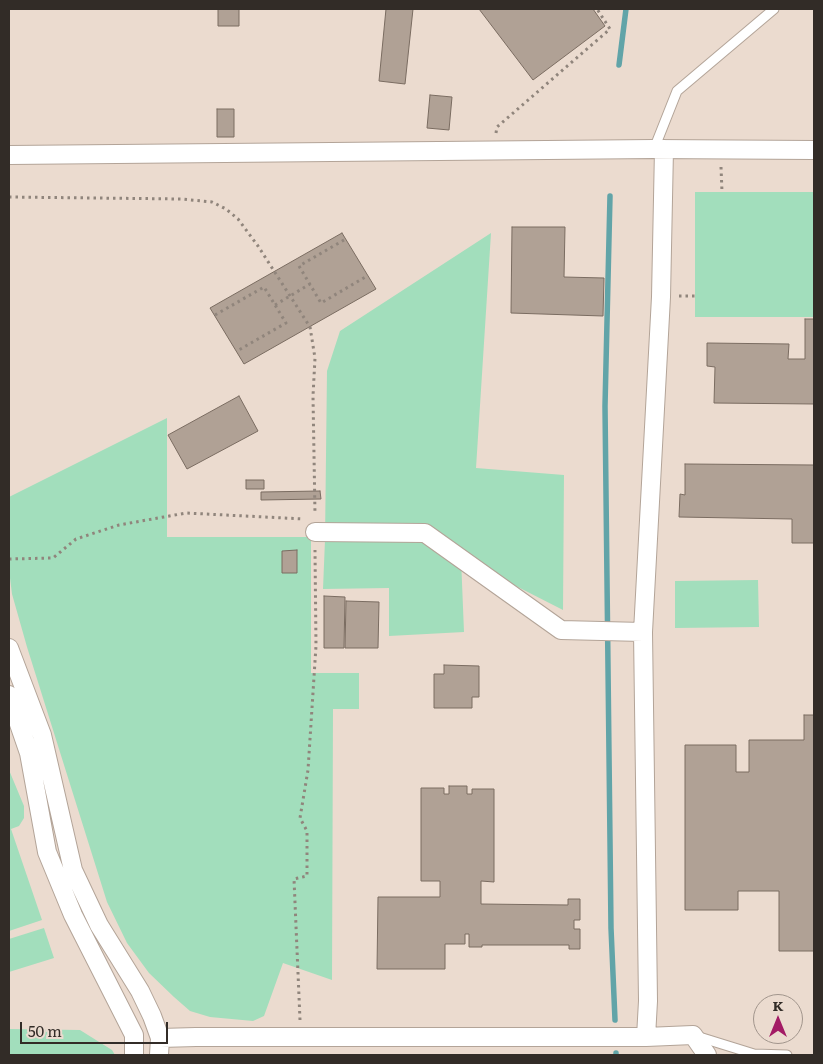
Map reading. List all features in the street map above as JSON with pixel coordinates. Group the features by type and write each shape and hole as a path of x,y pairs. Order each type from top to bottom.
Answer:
{"street":[{"path":"646,1037 648,1001 643,632 661,297 659,149"},
{"path":"9,155 659,149 814,150"},
{"path":"315,526 425,533 561,630 643,632"},
{"path":"9,648 42,734 73,870 100,925 140,991 152,1016 159,1042 156,1048 149,1052 141,1051 134,1044 73,915 47,852 30,752 9,695"},
{"path":"159,1042 196,1037 646,1037 693,1035 706,1055"}],"lane":[{"path":"659,149 677,91 774,9"},
{"path":"693,1035 754,1054 787,1055"}],"path":[{"path":"494,151 497,127 610,29 597,9"},
{"path":"720,149 722,192"},
{"path":"9,197 212,202 226,209 238,219 258,246 310,327 315,358 313,396 316,646 308,770 300,818 307,831 307,876 294,879 301,1037"},
{"path":"344,240 299,266 321,303 367,276"},
{"path":"275,304 310,284"},
{"path":"215,315 264,286 286,323 237,351"},
{"path":"9,559 53,558 76,538 118,525 186,513 315,526"}],"green space":[{"path":"695,192 814,192 814,317 695,317"},
{"path":"491,233 476,468 564,475 563,610 461,558 464,632 389,636 389,588 323,589 327,371 340,331"},
{"path":"167,418 167,537 311,537 311,673 359,673 359,709 333,709 332,980 283,963 264,1016 253,1021 210,1017 190,1011 149,973 127,943 107,902 12,594 9,570 9,497"},
{"path":"758,580 759,627 675,628 675,581"},
{"path":"9,770 24,806 24,818 19,826 11,829 42,920 9,931"},
{"path":"44,928 54,958 9,972 9,939"},
{"path":"9,1029 80,1030 112,1050 115,1055 9,1055"}],"building":[{"path":"218,9 239,9 239,26 218,26"},
{"path":"386,9 413,9 405,84 379,81"},
{"path":"479,9 593,9 605,26 533,80"},
{"path":"430,95 452,97 449,130 427,128"},
{"path":"217,109 234,109 234,137 217,137"},
{"path":"512,227 565,227 564,277 604,278 603,316 511,313"},
{"path":"342,233 376,289 244,364 210,308"},
{"path":"805,319 814,319 814,404 714,403 715,367 707,366 707,343 789,344 788,359 805,359"},
{"path":"239,396 258,431 187,469 168,435"},
{"path":"685,464 814,465 814,543 792,543 792,519 679,517 680,494 685,495"},
{"path":"246,480 264,480 264,489 246,489"},
{"path":"320,491 321,499 261,500 261,492"},
{"path":"297,550 297,573 282,573 282,551"},
{"path":"324,596 345,597 344,648 324,648"},
{"path":"346,601 379,602 378,648 345,648"},
{"path":"444,665 479,666 479,697 472,697 472,708 434,708 434,674 444,674"},
{"path":"804,715 814,715 814,951 779,951 779,891 738,891 738,910 685,910 685,745 736,745 736,772 749,772 749,740 804,740"},
{"path":"449,786 467,786 467,794 472,794 472,789 494,789 494,882 481,881 481,904 568,905 568,899 580,899 580,920 574,920 574,929 580,929 580,949 569,949 569,945 482,945 482,947 469,947 469,934 465,934 465,944 445,944 445,969 377,969 378,897 440,897 440,881 421,881 421,788 444,788 444,794 449,794"}],"waterway":[{"path":"619,65 626,9"},
{"path":"610,196 605,406 611,928 615,1020"}]}
